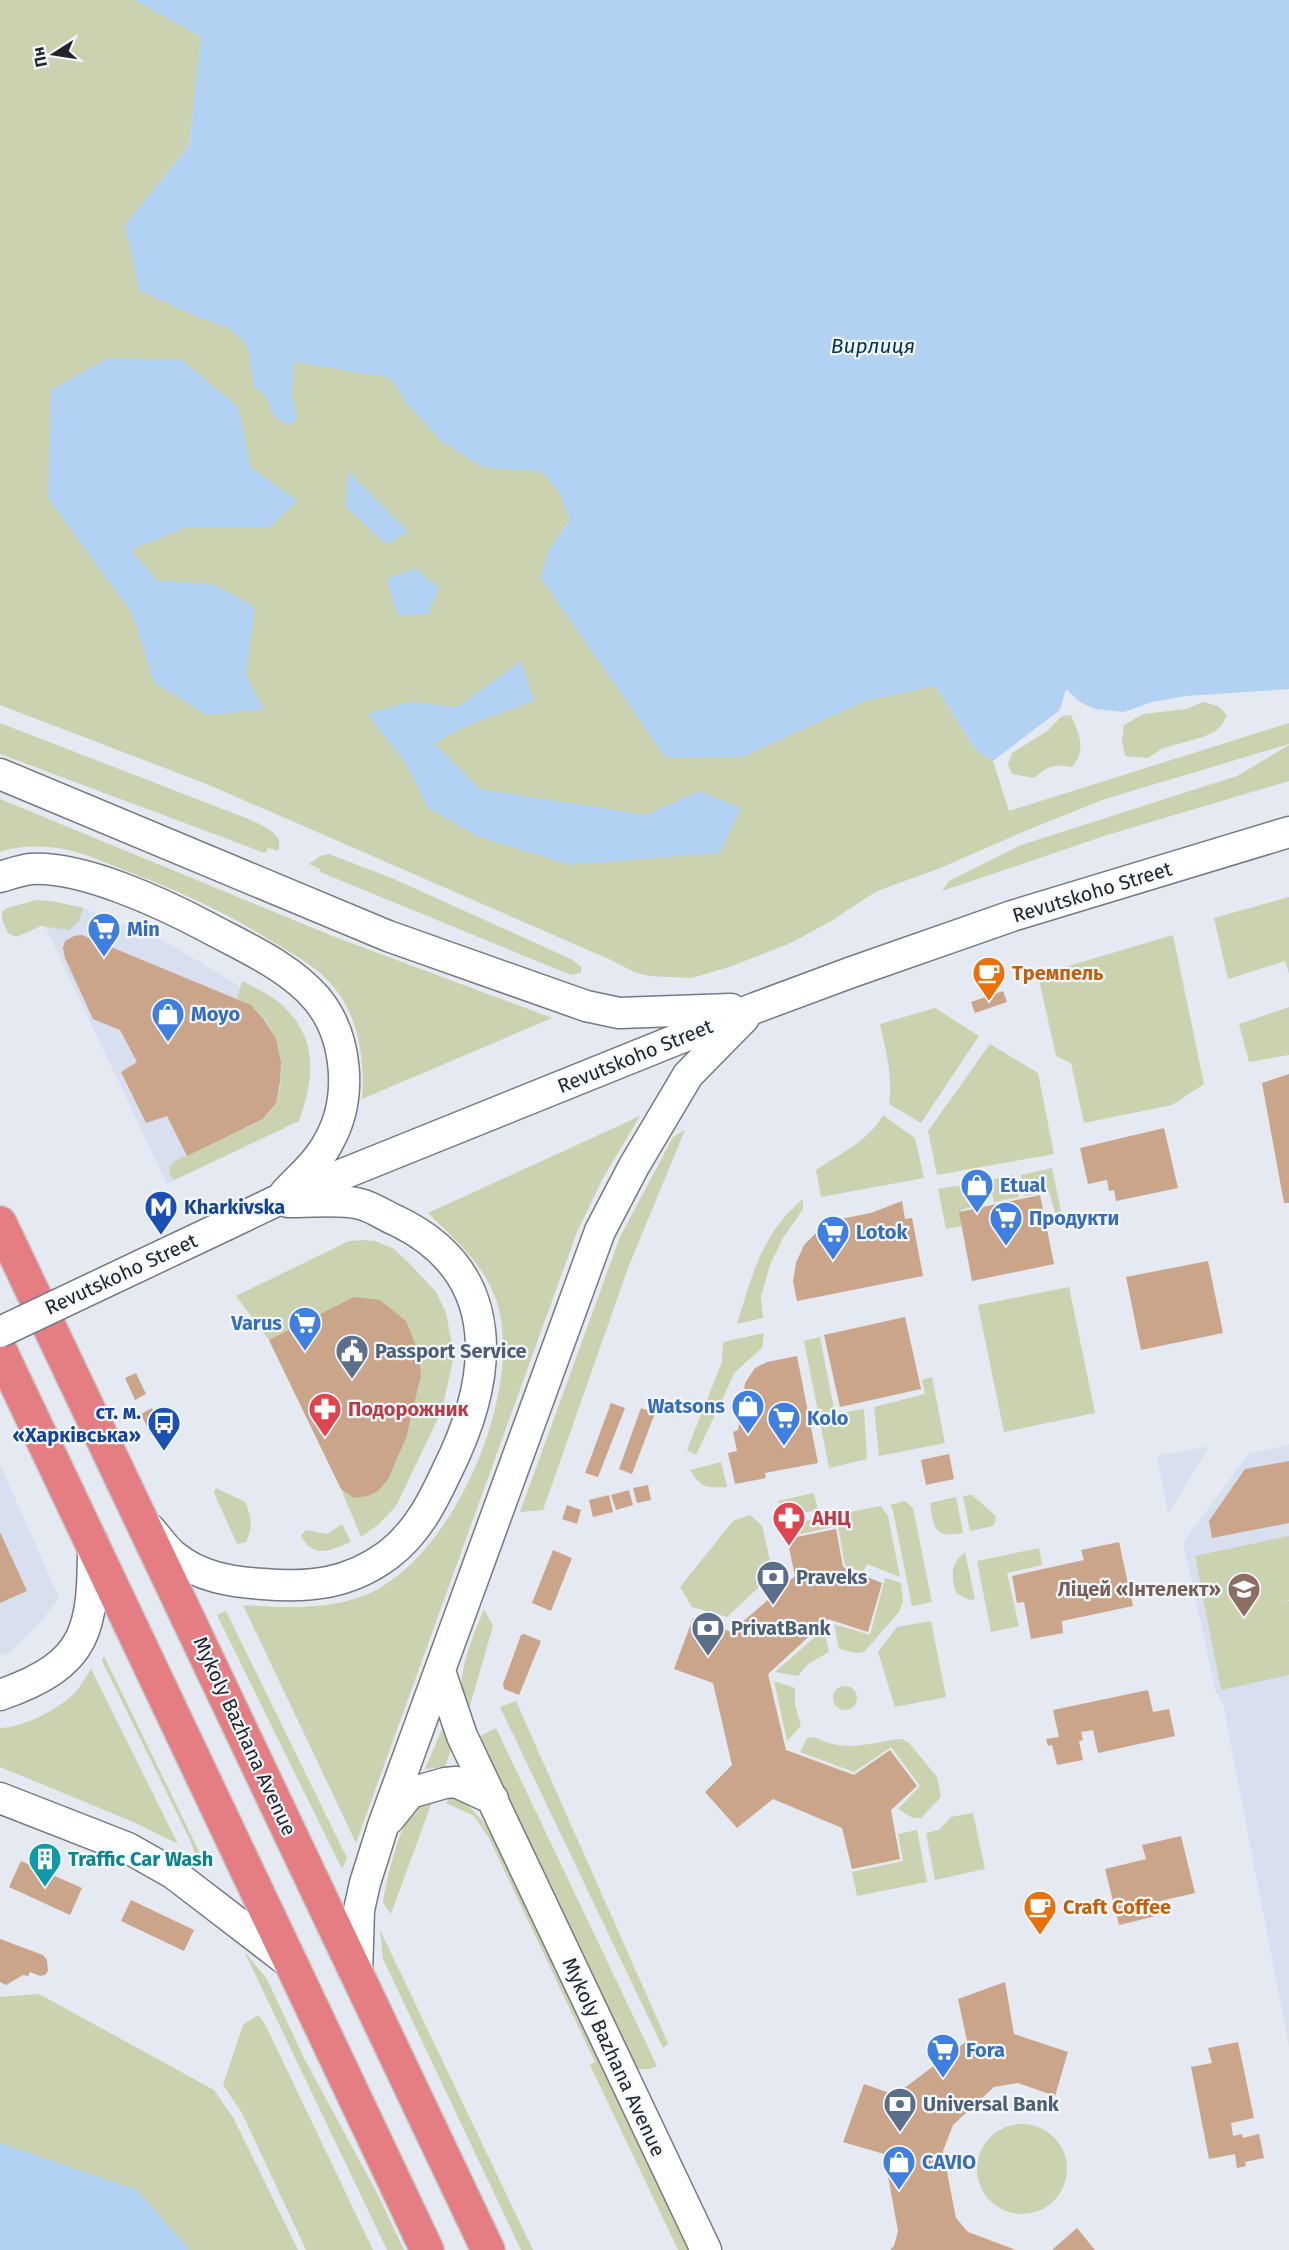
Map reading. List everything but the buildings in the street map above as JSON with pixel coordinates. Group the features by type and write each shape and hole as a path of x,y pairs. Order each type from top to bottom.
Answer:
{"highway":[{"name":"Mykoly Bazhana Avenue","path":"0,1223 489,2250"},
{"path":"0,1350 427,2250"}],"street":[{"path":"0,774 388,936 586,1006 619,1012 755,1008"},
{"name":"Revutskoho Street","path":"0,1332 276,1202 755,1008 1012,916 1289,832"},
{"path":"0,877 29,869 53,870 88,878 167,905 264,958 296,979 318,999 342,1050 344,1076 341,1110 329,1141 307,1170 276,1202"},
{"path":"357,1974 358,1910 383,1826 600,1231 634,1166 688,1075 755,1008"},
{"path":"143,1521 172,1555 193,1570 233,1582 287,1586 317,1585 346,1578 388,1555 408,1536 427,1512 454,1458 475,1400 481,1374 482,1341 479,1314 469,1290 450,1262 412,1228 359,1203 276,1202"},
{"path":"0,1695 29,1685 54,1671 75,1649 84,1634 93,1596 93,1542"},
{"name":"Mykoly Bazhana Avenue","path":"440,1671 462,1736 706,2250"},
{"path":"383,1826 410,1793 426,1787 456,1782 493,1799"},
{"path":"0,1797 128,1848 174,1874 290,1963"}],"shaded area":[{"path":"76,905 166,942 268,1003 299,1121 167,1184 43,922"},
{"name":"Ліцей «Інтелект»","path":"1289,1445 1289,2047 1223,1704 1216,1692 1183,1543 1249,1453"},
{"path":"1210,1446 1168,1514 1157,1456"},
{"path":"0,1464 59,1598 38,1625 8,1654 0,1655"}],"green space":[{"path":"0,0 152,0 166,17 201,37 199,59 203,65 196,84 189,146 158,184 362,373 391,378 542,471 563,495 570,520 557,538 834,702 935,686 976,750 993,761 1009,811 1289,723 1289,744 1105,799 938,869 877,891 793,942 732,966 692,978 636,973 611,960 209,785 0,705"},
{"path":"1203,702 1218,706 1227,715 1222,725 1214,732 1163,748 1148,758 1125,756 1122,741 1124,725 1143,714 1187,709"},
{"path":"1071,715 1080,742 1077,761 1072,767 1051,767 1034,778 1012,774 1008,765 1012,753 1047,731 1062,716"},
{"path":"0,723 251,820 267,828 276,836 279,840 278,851 268,848 265,853 0,754"},
{"path":"1289,745 1289,781 1107,835 942,891 949,881 1021,845 1237,776"},
{"path":"0,799 335,937 552,1018 362,1099 361,1054 354,1025 342,998 320,973 306,962 223,913 170,888 100,860 51,847 34,846 0,852"},
{"path":"329,854 394,879 573,960 581,967 581,973 571,975 320,872 320,869 309,864 320,856"},
{"path":"1289,897 1289,974 1285,961 1228,979 1214,918"},
{"path":"36,900 83,908 79,921 69,930 41,926 16,937 8,933 2,919 2,912 7,908"},
{"path":"1173,935 1204,1084 1172,1105 1084,1123 1071,1063 1056,1056 1038,975"},
{"path":"242,981 282,1005 294,1018 308,1045 310,1074 299,1121 174,1180 169,1173 170,1166 176,1160 261,1121 272,1109 278,1097 281,1069 275,1041 270,1028 260,1014 252,1006 237,999"},
{"path":"1289,1007 1289,1055 1249,1062 1239,1024"},
{"path":"935,1008 979,1036 921,1123 889,1104 887,1054 880,1024"},
{"path":"990,1044 1038,1073 1054,1154 937,1175 928,1131"},
{"path":"883,1115 915,1138 924,1178 821,1197 816,1170 862,1139"},
{"path":"640,1116 603,1178 577,1232 356,1843 243,1605 277,1607 328,1605 360,1597 376,1590 405,1569 432,1541 456,1506 475,1467 490,1426 500,1385 503,1345 499,1310 488,1282 471,1257 428,1213"},
{"path":"685,1130 628,1268 543,1510 520,1512 620,1237 673,1137"},
{"path":"1052,1168 1061,1211 1055,1213 1049,1191 1025,1196 1021,1175"},
{"path":"1014,1175 1019,1197 994,1202 989,1180"},
{"path":"983,1182 986,1203 961,1210 962,1226 946,1229 938,1189"},
{"path":"803,1199 803,1209 783,1238 770,1265 761,1297 763,1318 737,1324 760,1256 778,1226"},
{"path":"349,1241 375,1241 394,1249 436,1292 446,1313 454,1355 442,1410 396,1506 379,1524 361,1537 341,1489 269,1340 236,1296"},
{"path":"1069,1287 1095,1413 1004,1432 978,1305"},
{"path":"764,1333 762,1348 735,1372 696,1455 687,1450 722,1362 723,1342"},
{"path":"820,1337 835,1414 864,1409 867,1459 829,1468 804,1341"},
{"path":"932,1377 945,1443 879,1456 874,1407 925,1394 922,1380"},
{"path":"721,1462 727,1487 705,1486 690,1470"},
{"path":"216,1488 245,1502 251,1522 246,1542 237,1544 214,1493"},
{"path":"814,1493 818,1510 782,1517 778,1501"},
{"path":"972,1495 995,1515 996,1520 993,1526 970,1531 963,1496"},
{"path":"956,1497 963,1533 941,1533 935,1525 930,1503"},
{"path":"905,1501 913,1508 932,1602 912,1606 890,1505"},
{"path":"881,1506 888,1516 900,1577 867,1564 863,1572 845,1566 838,1526 787,1537 784,1525"},
{"path":"750,1515 762,1526 773,1574 727,1617 692,1607 680,1587 733,1521"},
{"path":"342,1524 351,1542 330,1550 317,1551 311,1548 301,1536 306,1530 327,1534"},
{"path":"1289,1536 1289,1600 1280,1602 1289,1601 1289,1675 1221,1690 1195,1556"},
{"path":"1039,1548 1042,1565 1007,1573 1019,1626 991,1632 977,1561"},
{"path":"965,1552 975,1599 969,1600 956,1593 953,1581 954,1566"},
{"path":"885,1578 901,1583 903,1602 899,1612 864,1652 839,1649 834,1624 870,1635"},
{"path":"484,1609 493,1626 469,1709 464,1700 463,1674 470,1645"},
{"path":"226,1611 347,1858 342,1869 217,1615"},
{"path":"931,1621 946,1697 895,1707 878,1652 897,1627"},
{"path":"824,1629 829,1652 808,1664 798,1676 775,1672"},
{"path":"104,1656 207,1868 198,1863 191,1842 102,1661"},
{"path":"91,1669 178,1844 131,1821 0,1767 0,1728 31,1720 63,1703 78,1689"},
{"path":"774,1681 795,1688 795,1705 801,1726 787,1741"},
{"path":"845,1686 854,1689 857,1698 854,1707 845,1710 836,1707 833,1698 836,1689"},
{"path":"516,1701 668,2043 663,2048 500,1707"},
{"path":"496,1728 657,2066 650,2069 637,2069 480,1736"},
{"path":"442,1729 451,1750 445,1767 425,1769"},
{"path":"815,1737 826,1742 847,1746 902,1739 909,1743 937,1777 941,1797 921,1818 913,1818 898,1809 920,1786 891,1747 854,1772 800,1752 807,1738"},
{"path":"450,1797 467,1804 488,1827 690,2250 678,2250 590,2065 595,2062 489,1838 474,1816 446,1803"},
{"path":"433,1799 391,1914 383,1903 400,1837 411,1813 417,1806"},
{"path":"973,1813 985,1869 935,1880 926,1833 939,1830 951,1817"},
{"path":"917,1830 927,1882 857,1896 852,1872 903,1861 898,1834"},
{"path":"380,1930 533,2250 521,2250 383,1959"},
{"path":"244,1951 267,1979 304,2058 378,2195 404,2250 387,2250"},
{"path":"39,1994 214,2090 234,2119 298,2250 0,2250 0,1997"},
{"path":"258,2015 265,2024 373,2250 306,2250 242,2113 223,2085 243,2025"},
{"path":"1022,2124 1039,2127 1054,2137 1064,2152 1067,2169 1064,2186 1054,2201 1039,2211 1022,2214 1005,2211 990,2201 980,2186 977,2169 980,2152 990,2137 1005,2127"}],"water":[{"name":"Вирлиця","path":"135,0 1289,0 1289,689 1186,696 1152,702 1124,712 1095,709 1080,702 1066,689 1060,710 993,761 976,750 935,686 865,701 743,757 666,758 540,577 550,548 570,520 560,493 542,472 482,467 441,441 407,404 390,378 294,362 292,397 297,419 288,426 274,416 265,395 254,387 247,345 229,328 197,317 139,290 125,225 189,146 201,37"},
{"path":"108,358 182,360 238,407 251,468 298,501 269,528 185,528 131,550 157,580 215,585 255,607 246,675 264,710 206,715 154,682 132,613 48,498 51,390"},
{"path":"348,471 408,531 387,545 346,507"},
{"path":"415,568 439,588 428,614 398,616 386,579"},
{"path":"521,661 534,701 469,725 434,743 480,789 646,815 699,791 741,808 720,853 569,865 477,836 428,808 405,762 367,714 410,702 457,707"},
{"path":"0,2143 137,2190 190,2250 0,2250"}],"place":[{"name":"Min","path":"104,958"},
{"name":"Тремпель","path":"989,1002"},
{"name":"Moyo","path":"168,1043"},
{"name":"Etual","path":"977,1214"},
{"name":"Kharkivska","path":"161,1236"},
{"name":"Продукти","path":"1006,1247"},
{"name":"Lotok","path":"833,1261"},
{"name":"Varus","path":"305,1352"},
{"name":"Passport Service","path":"352,1380"},
{"name":"Watsons","path":"748,1435"},
{"name":"Подорожник","path":"325,1438"},
{"name":"Kolo","path":"784,1447"},
{"name":"ст. м. «Харківська»","path":"164,1452"},
{"name":"АНЦ","path":"789,1547"},
{"name":"Praveks","path":"773,1606"},
{"name":"Ліцей «Інтелект»","path":"1244,1618"},
{"name":"PrivatBank","path":"708,1657"},
{"name":"Traffic Car Wash","path":"45,1888"},
{"name":"Craft Coffee","path":"1040,1936"},
{"name":"Fora","path":"943,2079"},
{"name":"Universal Bank","path":"900,2133"},
{"name":"CAVIO","path":"899,2191"}]}
